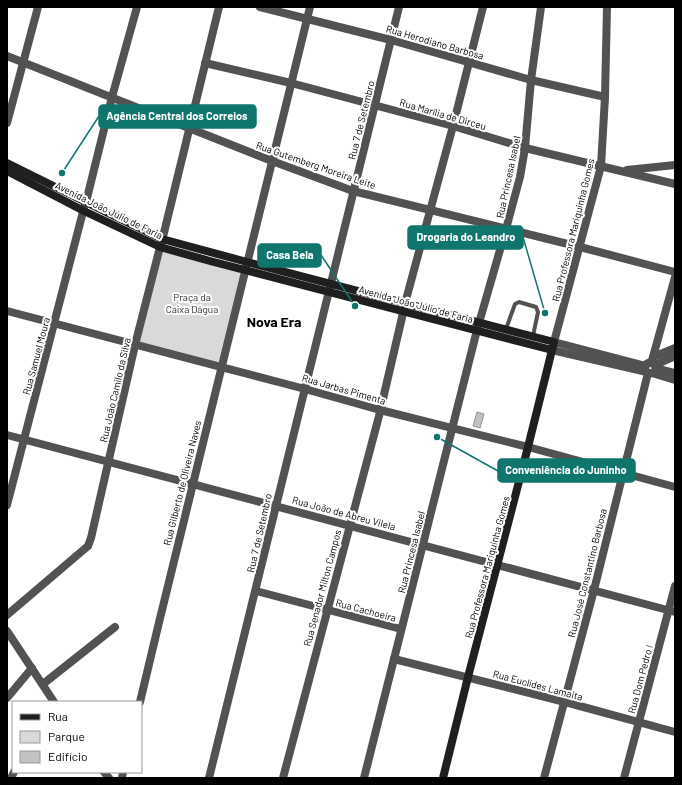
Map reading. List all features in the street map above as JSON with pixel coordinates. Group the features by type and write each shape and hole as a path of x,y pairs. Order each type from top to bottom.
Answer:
{"main road":[{"name":"Avenida João Júlio de Faria","path":"7,163 86,202 133,230"},
{"name":"Avenida João Júlio de Faria","path":"7,171 84,211 133,230 161,243 553,346"},
{"name":"Avenida João Júlio de Faria","path":"478,327 506,329 533,337 553,346"},
{"name":"Rua Professora Mariquinha Gomes","path":"443,778 553,346"}],"street":[{"path":"7,123 38,7"},
{"path":"86,202 112,97 137,7"},
{"name":"Rua João Camilo da Silva","path":"7,615 88,546 92,538 135,344 219,7"},
{"name":"Rua Herodiano Barbosa","path":"260,7 391,40 532,80 605,97"},
{"name":"Rua Gilberto de Oliveira Naves","path":"140,701 192,484 222,368 310,7"},
{"name":"Rua 7 de Setembro","path":"209,778 399,7"},
{"name":"Rua Senador Milton Campos","path":"283,778 380,410 404,307 453,126 483,7"},
{"name":"Rua Princesa Isabel","path":"364,778 478,327 520,177 525,148 541,7"},
{"name":"Rua Professora Mariquinha Gomes","path":"553,346 601,166 605,97 607,7"},
{"name":"Rua Gutemberg Moreira Leite","path":"7,56 272,161 353,191 675,272"},
{"name":"Rua Marília de Dirceu","path":"205,63 291,83 375,105 453,126 525,148 675,184"},
{"path":"622,171 675,165"},
{"name":"Rua Samuel Moura","path":"7,505 86,202"},
{"name":"Rua José Constantino Barbosa","path":"544,778 675,277"},
{"name":"Rua Jarbas Pimenta","path":"7,311 380,410 528,447 675,488"},
{"name":"Avenida João Júlio de Faria","path":"553,346 675,373"},
{"path":"651,367 675,348"},
{"path":"651,367 675,356"},
{"name":"Avenida João Júlio de Faria","path":"651,367 675,380"},
{"name":"Rua João de Abreu Vilela","path":"7,435 672,611"},
{"name":"Rua Dom Pedro I","path":"624,778 672,611 675,586"},
{"name":"Rua Cachoeira","path":"256,591 401,629"},
{"path":"43,684 115,627"},
{"path":"7,630 43,684 52,701"},
{"name":"Rua Euclídes Lamaita","path":"394,659 565,702 675,732"},
{"path":"7,698 32,668"}],"lane":[{"path":"506,329 515,304 520,302 536,307 538,312 533,337"}],"green space":[{"name":"Praça da Caixa Dágua","path":"163,249 243,272 218,365 139,343"}],"building":[{"path":"477,412 484,414 480,428 473,426"}],"place":[{"name":"Agência Central dos Correios","path":"62,173"},
{"name":"Casa Bela","path":"355,306"},
{"name":"Drogaria do Leandro","path":"545,313"},
{"name":"Conveniência do Juninho","path":"437,437"}],"district":[{"name":"Nova Era","path":"274,321"}]}
